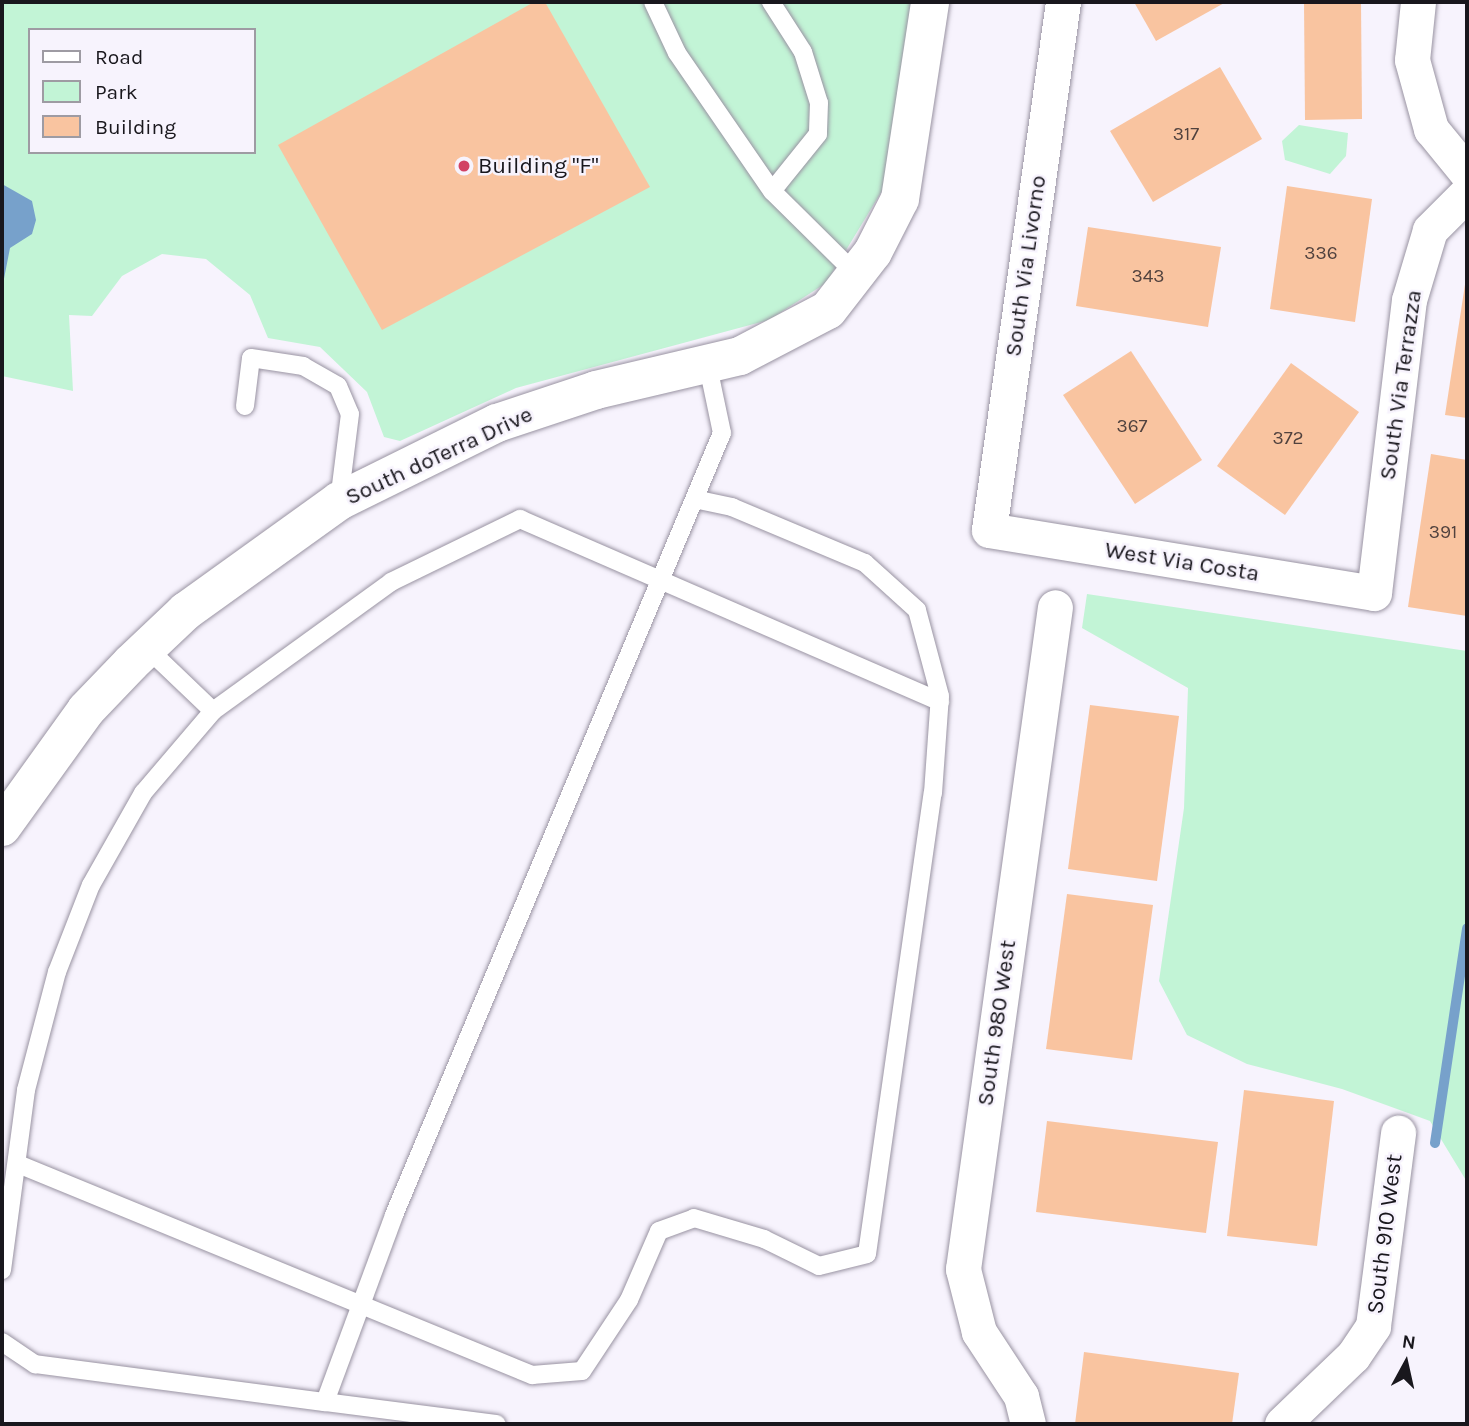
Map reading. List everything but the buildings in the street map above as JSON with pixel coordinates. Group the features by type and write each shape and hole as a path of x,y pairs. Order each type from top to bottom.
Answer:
{"street":[{"name":"South Via Livorno","path":"989,530 1063,2"},
{"path":"1418,2 1412,60 1431,129 1467,173"},
{"name":"South doTerra Drive","path":"2,827 86,710 147,648 186,611 339,501 497,423 708,362 740,356 797,332 828,310 857,275 900,199 921,7"},
{"name":"South Via Terrazza","path":"1374,593 1409,300 1430,230 1467,193"},
{"name":"West Via Costa","path":"989,530 1374,593"},
{"name":"South 980 West","path":"1028,1424 1021,1396 979,1332 963,1269 1055,607"},
{"name":"South 910 West","path":"1282,1424 1353,1356 1373,1326 1398,1133"}],"lane":[{"path":"653,2 677,53 772,191 857,275"},
{"path":"771,2 803,52 819,103 818,134 772,191"},
{"path":"245,406 251,358 303,366 338,386 350,414 339,501"},
{"path":"325,1402 359,1305 698,500 722,433 708,362"},
{"path":"18,1164 532,1375 582,1371 629,1300 659,1231 695,1218 764,1240 819,1266 867,1254 933,793 940,702 917,610 864,563 732,507 698,500"},
{"path":"2,1270 26,1090 48,1007 91,885 143,793 213,711 391,582 520,519 940,702"},
{"path":"147,648 213,711"},
{"path":"2,1342 35,1364 498,1424"}],"green space":[{"path":"2,2 913,2 885,186 826,283 769,320 516,388 400,441 384,437 367,392 320,347 268,338 250,295 206,259 162,254 122,276 92,316 69,315 73,391 2,376"},
{"path":"1299,125 1348,133 1346,156 1330,174 1285,160 1282,141"},
{"path":"1087,594 1467,651 1467,1182 1430,1121 1342,1089 1247,1064 1187,1035 1159,981 1184,808 1188,688 1082,628"}],"water":[{"path":"2,184 32,201 36,220 32,234 10,248 2,289"}],"waterway":[{"path":"1435,1143 1467,928"}],"place":[{"name":"Building \"F\"","path":"464,166"}]}
